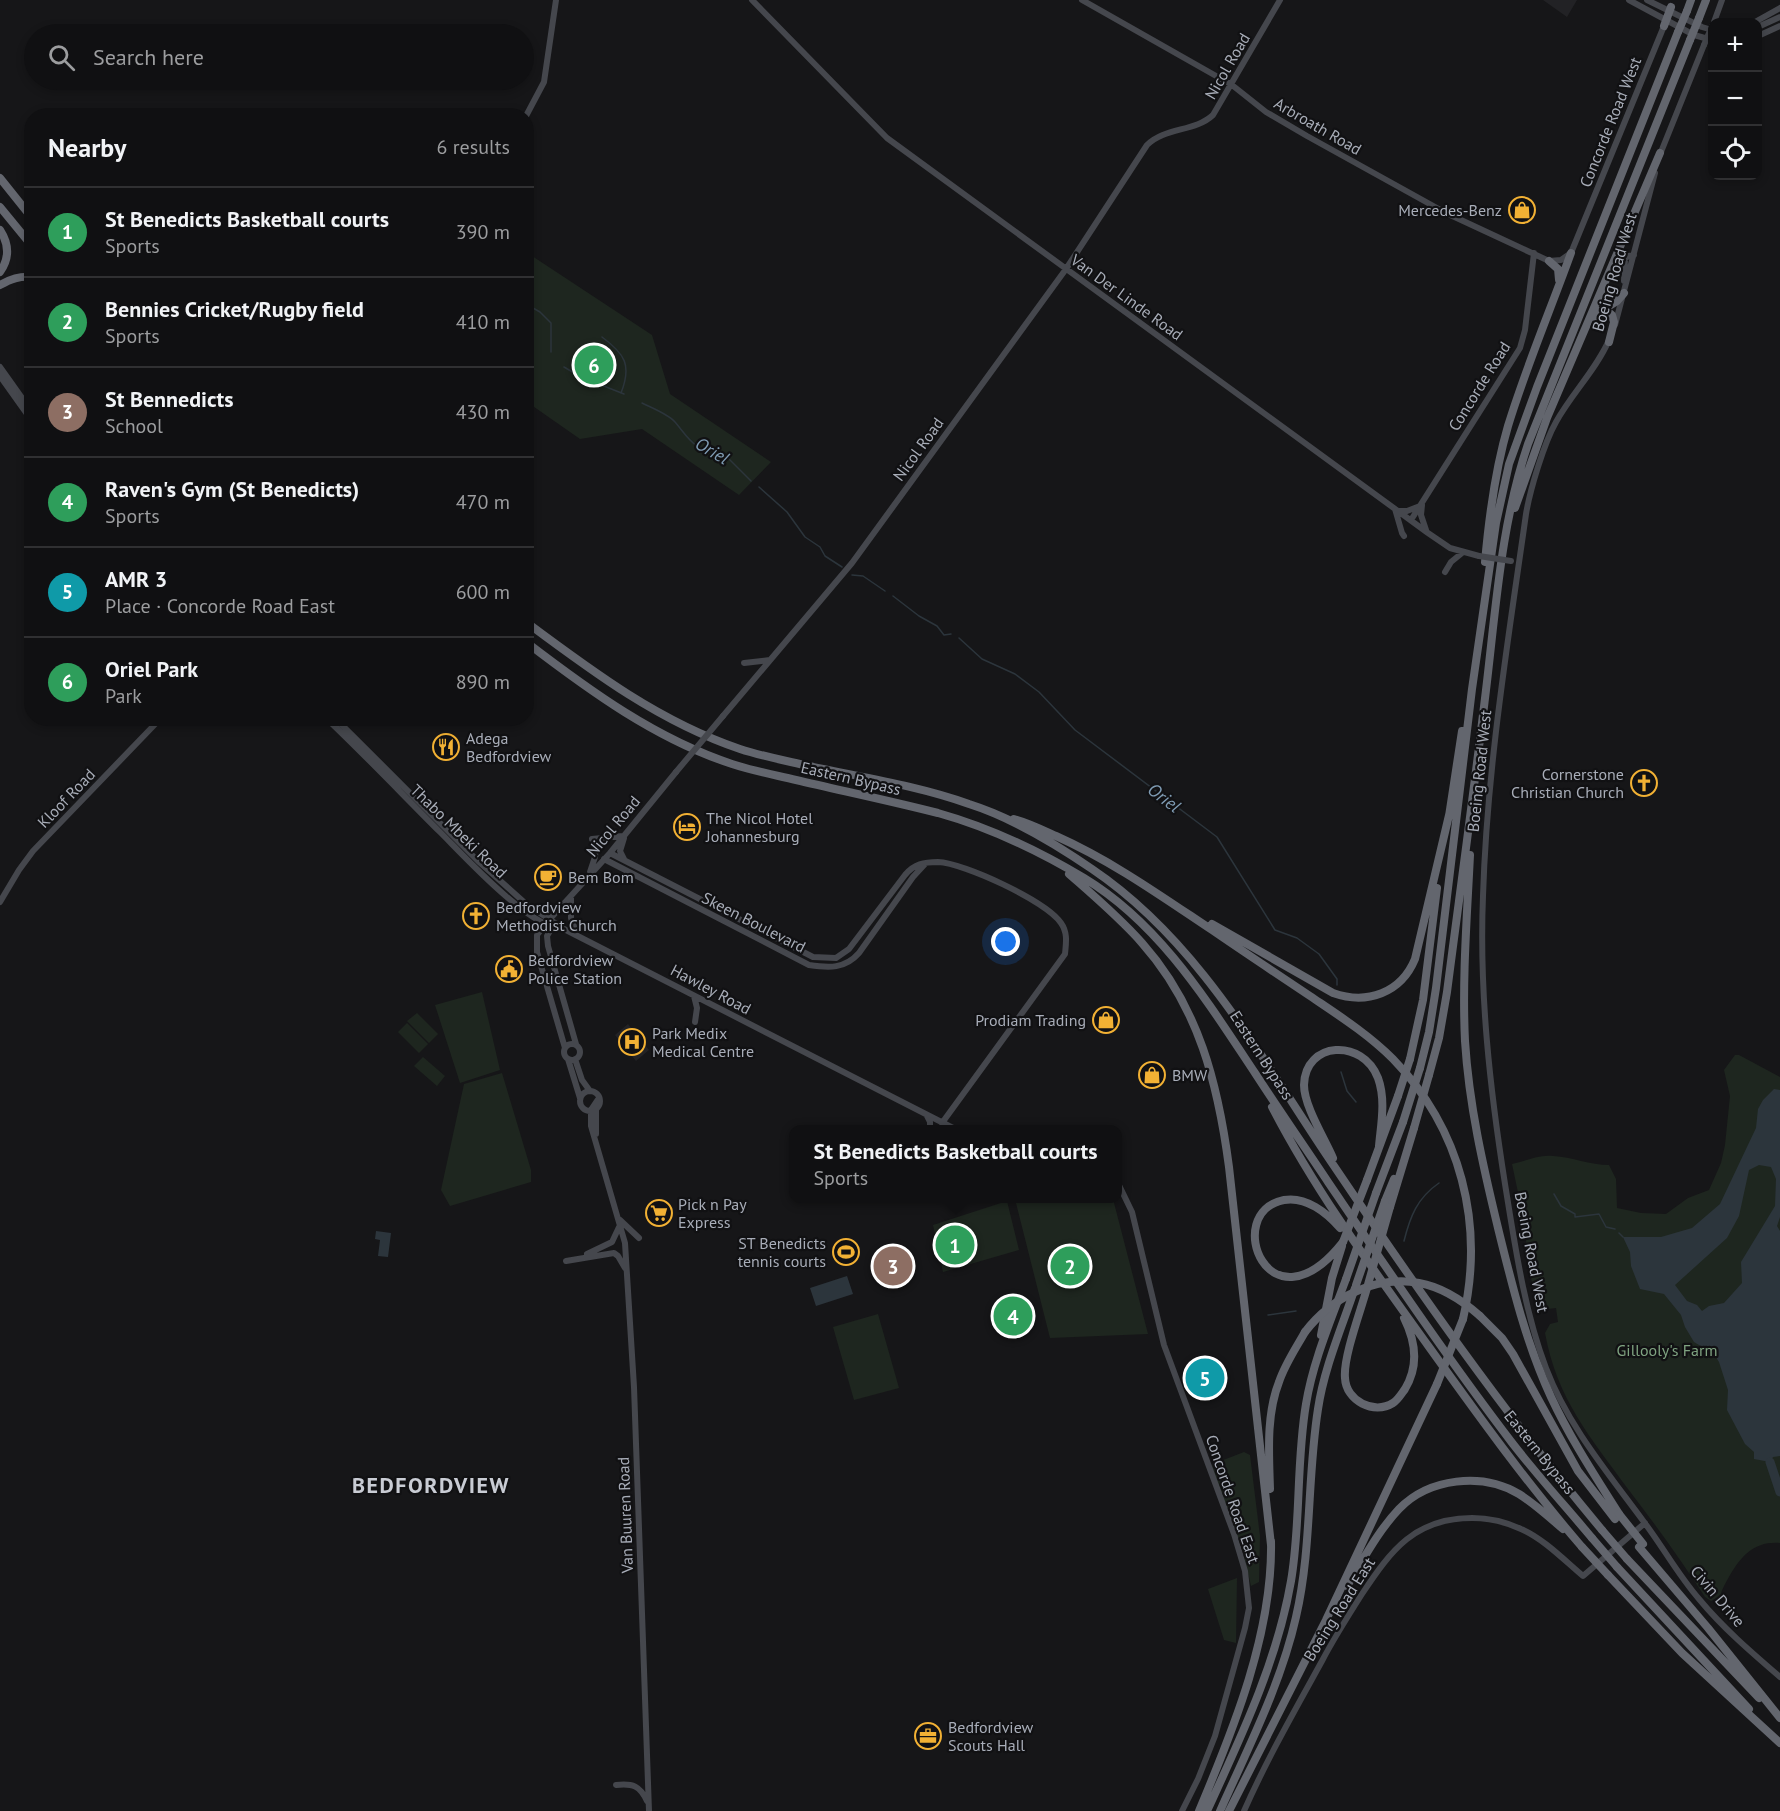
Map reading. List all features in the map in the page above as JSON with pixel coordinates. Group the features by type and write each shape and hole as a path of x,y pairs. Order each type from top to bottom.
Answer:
{"highway":[{"path":"1314,1370 1403,1122 1429,1032 1479,637 1496,523 1509,464 1691,0"},
{"path":"1220,1811 1273,1691 1296,1619 1308,1544 1318,1407 1327,1372 1356,1285 1388,1204 1414,1128 1439,1038 1473,792 1500,568 1514,489 1528,444 1706,0"},
{"path":"1664,26 1670,3"},
{"path":"1500,568 1519,495 1535,449 1660,153"},
{"path":"0,178 24,208"},
{"path":"0,207 24,236"},
{"path":"0,230 6,239 8,248 7,258 0,272"},
{"path":"1479,637 1494,490 1508,427 1571,253"},
{"path":"1549,261 1559,273 1556,295"},
{"path":"0,285 10,279 24,276"},
{"path":"1581,342 1599,311 1617,301 1624,293"},
{"path":"1599,311 1608,311 1614,317 1609,342"},
{"name":"Eastern Bypass","path":"534,628 595,674 632,698 716,740 763,756 920,790 997,814 1043,838 1094,870 1125,893 1164,928 1204,974 1466,1357 1549,1467 1627,1559 1780,1719"},
{"name":"Eastern Bypass","path":"534,648 623,711 666,736 711,757 759,772 941,814 994,833 1059,865 1100,889 1154,936 1206,998 1254,1072 1456,1366 1514,1445 1617,1567 1780,1742"},
{"path":"1207,1811 1261,1687 1284,1614 1293,1570 1306,1403 1337,1255 1367,1180 1410,1059 1423,1000 1460,744 1472,689"},
{"path":"1473,792 1463,983 1468,1077 1475,1130 1520,1315 1538,1366 1573,1439 1617,1517"},
{"path":"997,814 1030,824 1079,846 1317,985 1344,997 1356,999 1372,997 1392,989 1402,981 1412,966 1450,811"},
{"path":"1059,865 1121,921 1168,977 1194,1025 1212,1072 1228,1157 1271,1545"},
{"path":"1159,894 1367,1036 1394,1060 1436,1114 1451,1145 1467,1196 1471,1246 1469,1293 1463,1319 1437,1384 1326,1620 1229,1811"},
{"path":"1343,1179 1314,1118 1305,1092 1307,1071 1323,1054 1339,1049 1355,1052 1367,1060 1374,1070 1381,1090 1382,1104 1379,1146"},
{"path":"1254,1072 1309,1174 1369,1263 1377,1275 1405,1320 1413,1339 1415,1358 1412,1377 1394,1403 1380,1408 1368,1407 1357,1402 1347,1390 1345,1378 1346,1363 1367,1288 1388,1204"},
{"path":"1337,1255 1305,1275 1290,1277 1280,1275 1267,1267 1259,1257 1256,1249 1255,1227 1271,1205 1284,1200 1302,1200 1324,1212 1338,1225 1369,1263"},
{"path":"1377,1275 1531,1484 1581,1545 1682,1653 1780,1742"},
{"path":"1199,1811 1246,1689 1267,1596 1271,1545 1269,1445 1271,1412 1278,1382 1305,1332 1316,1317 1344,1297 1375,1285 1418,1283 1444,1292 1469,1306 1502,1338 1578,1471 1780,1719"},
{"path":"1326,1620 1394,1516 1412,1498 1442,1484 1470,1481 1501,1486 1517,1493 1581,1545"}],"main road":[{"path":"530,108 544,82 556,0"},
{"name":"Van Der Linde Road","path":"752,0 886,138 1450,548 1462,553 1519,562"},
{"name":"Arbroath Road","path":"1082,0 1232,85 1271,115 1307,136 1446,213 1549,261"},
{"name":"Nicol Road","path":"550,924 557,912 610,853 852,563 1066,269 1148,145 1161,136 1210,119 1280,0"},
{"path":"1629,0 1694,35 1708,39"},
{"path":"1647,0 1702,27 1708,26"},
{"name":"Boeing Road West","path":"1716,18 1721,1"},
{"path":"1762,19 1780,8"},
{"path":"1762,25 1780,17"},
{"name":"Concorde Road West","path":"1571,253 1664,26"},
{"path":"1762,34 1780,26"},
{"name":"Boeing Road West","path":"1645,1523 1589,1449 1567,1412 1546,1368 1532,1320 1515,1244 1496,1124 1482,962 1485,848 1501,689 1529,496 1557,420 1609,342 1619,315 1660,153 1708,37"},
{"path":"1549,261 1561,260 1571,253"},
{"name":"Concorde Road","path":"1411,520 1520,348 1525,330 1534,254"},
{"path":"0,367 24,401"},
{"path":"0,376 24,410"},
{"path":"1404,536 1401,533 1396,510 1407,511 1421,504 1421,515 1428,533"},
{"path":"1445,572 1451,562 1462,553"},
{"path":"744,663 770,660"},
{"name":"Kloof Road","path":"0,902 33,851 153,726"},
{"path":"336,726 394,783"},
{"path":"340,726 344,732"},
{"name":"Thabo Mbeki Road","path":"394,783 537,916"},
{"name":"Thabo Mbeki Road","path":"394,783 474,866 520,908 537,916"},
{"path":"589,875 596,857 594,841 625,834 620,851 624,861"},
{"name":"Skeen Boulevard","path":"610,853 813,957 830,959 841,955 856,941 910,869 915,865 926,864"},
{"name":"Skeen Boulevard","path":"604,859 809,965 828,968 835,968 854,959 903,891 926,864"},
{"path":"926,864 936,862 948,864 1005,884 1058,919 1066,937 1065,954 942,1123 946,1125"},
{"path":"896,886 903,891"},
{"path":"571,898 571,918 577,936"},
{"path":"711,915 712,905"},
{"path":"537,916 550,924"},
{"path":"537,916 537,945 564,1038 564,1053 571,1059 590,1091 595,1092 599,1098 599,1103 594,1109 592,1131"},
{"path":"537,935 550,924"},
{"path":"550,924 547,940 550,956 576,1044 580,1048 580,1053 571,1059"},
{"name":"Hawley Road","path":"550,924 942,1123"},
{"path":"867,927 874,932"},
{"path":"540,959 550,956"},
{"path":"694,996 697,1008 695,1022"},
{"path":"565,1048 569,1044 576,1044"},
{"path":"571,1059 583,1108 597,1143 620,1221 639,1238"},
{"path":"580,1098 590,1091"},
{"path":"583,1108 594,1109"},
{"path":"594,1109 597,1143"},
{"path":"927,1115 930,1125"},
{"name":"Concorde Road East","path":"1122,1186 1132,1212 1164,1345 1234,1534 1245,1571 1249,1608 1215,1736 1182,1811"},
{"name":"Concorde Road East","path":"1122,1189 1125,1194"},
{"path":"578,1257 612,1242 620,1221"},
{"name":"Van Buuren Road","path":"620,1221 625,1243 634,1387 649,1808"},
{"path":"566,1261 614,1253 627,1272"},
{"name":"Boeing Road East","path":"1244,1811 1265,1764 1338,1632 1385,1559 1415,1533 1454,1518 1482,1518 1508,1524 1536,1537 1583,1576 1645,1523"},
{"name":"Civin Drive","path":"1645,1523 1697,1598 1733,1637 1780,1677"},
{"path":"616,1785 636,1786 642,1791 649,1808"}],"shaded area":[{"path":"1543,0 1577,0 1567,17"},
{"name":"Park Medix Medical Centre","path":"628,1024 649,1050 636,1061 615,1035"},
{"path":"1774,1089 1780,1090 1780,1217 1777,1226 1780,1231 1780,1456 1773,1457 1770,1462 1754,1459 1754,1452 1745,1444 1727,1410 1728,1390 1714,1354 1694,1342 1681,1315 1664,1294 1640,1289 1631,1266 1630,1252 1623,1237 1661,1237 1692,1228 1720,1204 1756,1128 1758,1109","holes":["1759,1165 1771,1167 1776,1179 1775,1206 1741,1262 1742,1283 1724,1303 1709,1306 1702,1311 1697,1305 1687,1301 1675,1285 1727,1238 1739,1216 1749,1170"]},
{"path":"376,1231 391,1233 388,1257 378,1256 380,1240 375,1239"},
{"path":"847,1276 853,1294 816,1306 810,1288"}],"green space":[{"path":"534,257 652,335 670,394 771,462 739,495 642,429 580,439 534,407"},
{"path":"482,992 500,1070 460,1083 435,1005"},
{"path":"417,1013 438,1034 429,1043 407,1021"},
{"path":"407,1023 428,1044 419,1053 398,1032"},
{"name":"Gillooly's Farm","path":"1735,1055 1780,1077 1780,1543 1763,1544 1750,1551 1735,1568 1720,1596 1711,1601 1705,1597 1668,1542 1588,1434 1567,1398 1550,1357 1545,1333 1550,1324 1558,1322 1556,1308 1548,1309 1536,1301 1523,1216 1512,1164 1548,1156 1609,1165 1616,1179 1617,1208 1641,1213 1666,1214 1688,1198 1709,1190 1721,1163 1730,1096 1724,1070"},
{"path":"423,1057 445,1076 437,1086 414,1066"},
{"path":"502,1073 531,1170 531,1182 450,1206 441,1190 464,1084"},
{"path":"1001,1203 1007,1203 1019,1250 943,1272 933,1225"},
{"path":"1016,1203 1114,1203 1148,1334 1050,1338"},
{"path":"878,1314 899,1388 854,1400 833,1327"},
{"path":"1244,1452 1250,1455 1260,1536 1259,1582 1251,1586 1242,1547 1209,1470 1213,1464"},
{"path":"1237,1578 1236,1643 1224,1640 1208,1589"}],"waterway":[{"path":"534,309 551,323 551,352"},
{"path":"602,337 616,349 624,361 626,375 621,393"},
{"path":"564,367 581,377 624,394"},
{"name":"Oriel","path":"642,403 672,419 697,446 724,454 751,481"},
{"name":"Oriel","path":"759,487 787,512 805,537 820,547 825,556 842,567"},
{"path":"852,575 863,576 885,591"},
{"name":"Oriel","path":"893,596 919,616 937,626 944,635 951,634"},
{"name":"Oriel","path":"959,638 982,659 1015,674 1039,692 1075,730 1217,837 1275,930 1297,938 1319,954 1337,979 1337,985"},
{"path":"1341,1072 1347,1091 1356,1102"},
{"path":"1404,1241 1409,1224 1420,1202 1439,1183"},
{"path":"1554,1194 1561,1206 1575,1214 1575,1217 1599,1214 1606,1227 1615,1229"},
{"path":"1619,1233 1623,1237"},
{"path":"1268,1315 1296,1311"},
{"path":"1770,1462 1780,1492"}],"place":[{"name":"Mercedes-Benz","path":"1522,210"},
{"name":"Oriel Park","path":"594,365"},
{"name":"Adega Bedfordview","path":"446,747"},
{"name":"Cornerstone Christian Church","path":"1644,783"},
{"name":"The Nicol Hotel Johannesburg","path":"687,827"},
{"name":"Bem Bom","path":"548,877"},
{"name":"Bedfordview Methodist Church","path":"476,916"},
{"name":"Bedfordview Police Station","path":"509,969"},
{"name":"Prodiam Trading","path":"1106,1020"},
{"name":"Park Medix Medical Centre","path":"632,1042"},
{"name":"BMW","path":"1152,1075"},
{"name":"Pick n Pay Express","path":"659,1213"},
{"name":"St Benedicts Basketball courts","path":"955,1245"},
{"name":"ST Benedicts tennis courts","path":"846,1252"},
{"name":"St Bennedicts","path":"893,1266"},
{"name":"Bennies Cricket/Rugby field","path":"1070,1266"},
{"name":"Raven's Gym (St Benedicts)","path":"1013,1316"},
{"name":"AMR 3","path":"1205,1378"},
{"name":"Bedfordview Scouts Hall","path":"928,1736"}],"district":[{"name":"BEDFORDVIEW","path":"431,1485"}]}
